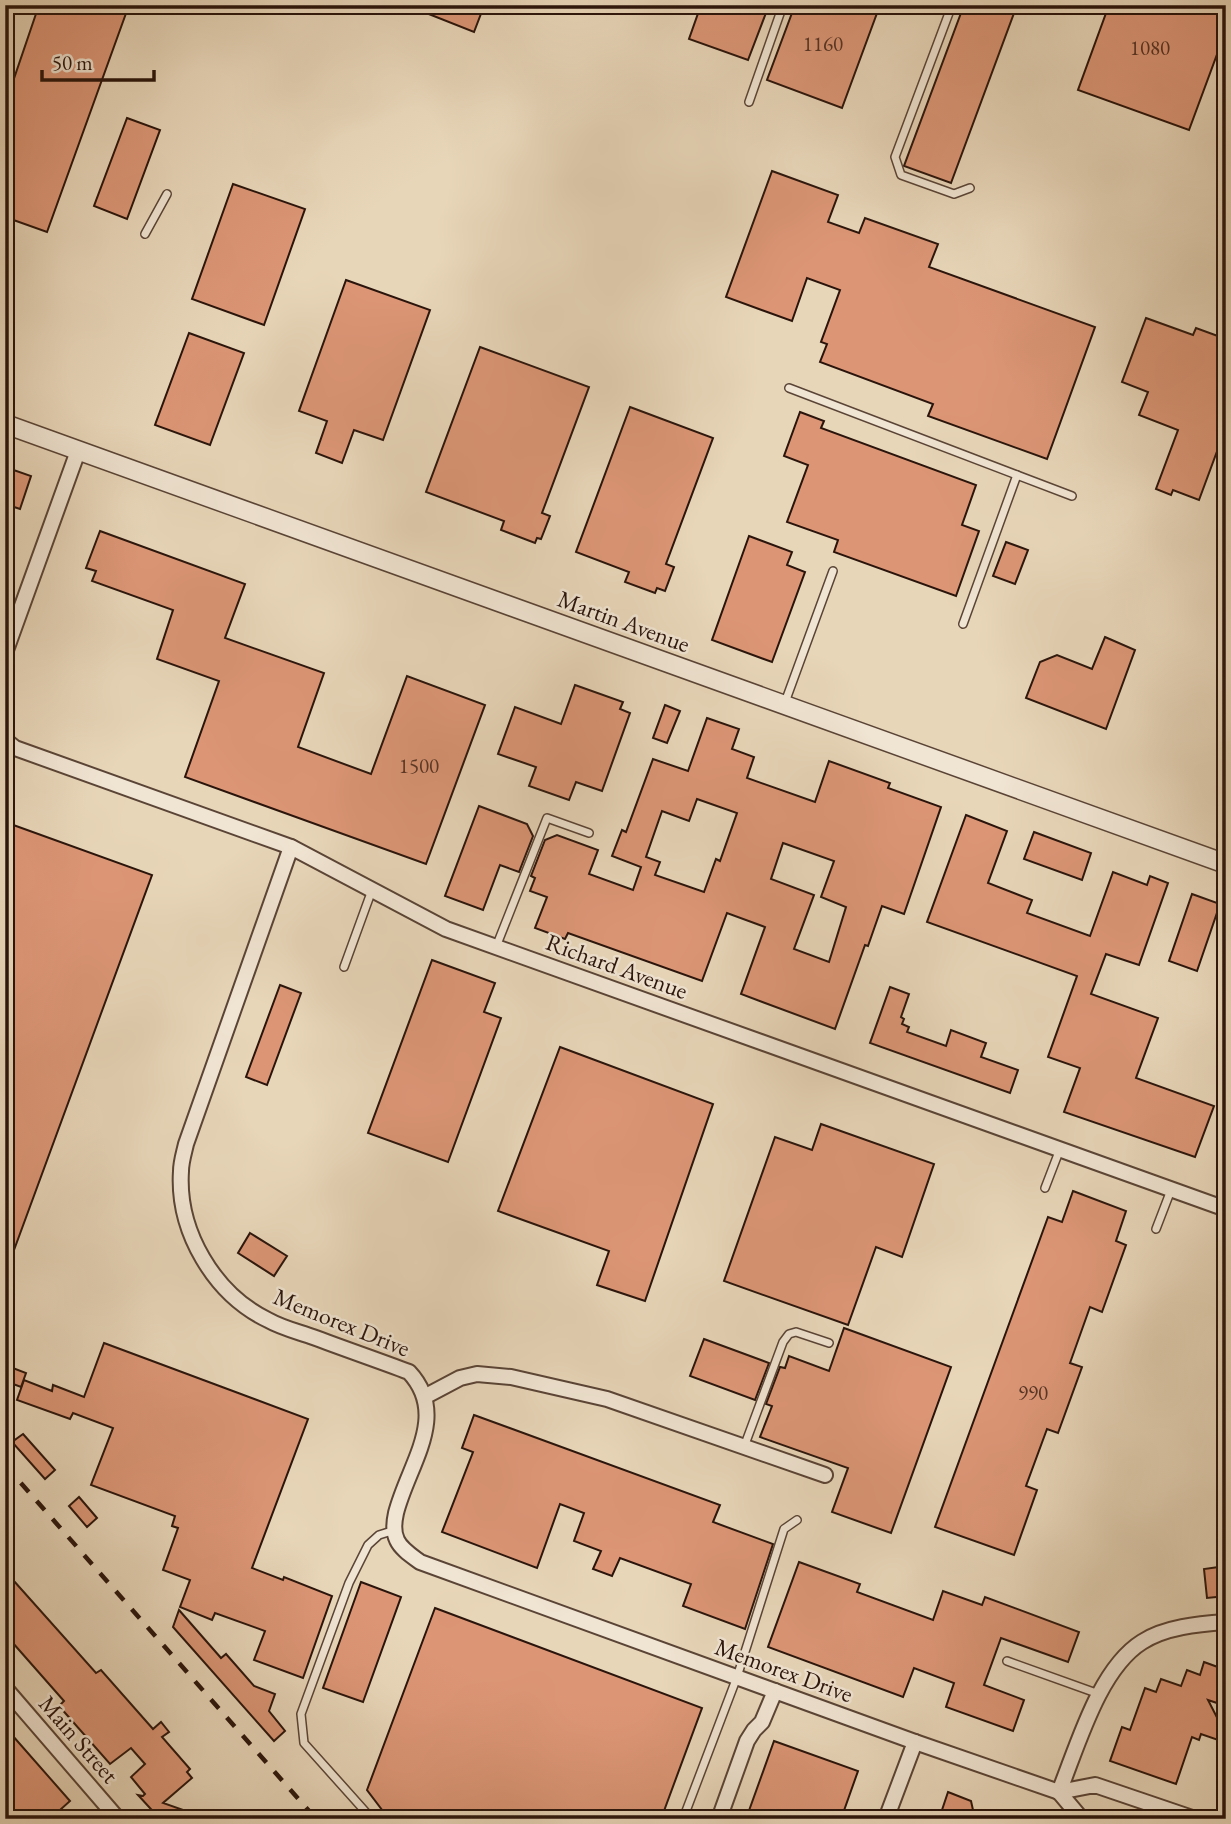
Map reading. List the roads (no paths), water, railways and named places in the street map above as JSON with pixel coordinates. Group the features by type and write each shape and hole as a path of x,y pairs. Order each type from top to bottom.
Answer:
{"street":[{"name":"Martin Avenue","path":"5,424 1226,863"},
{"path":"5,653 78,451"},
{"name":"Richard Avenue","path":"5,740 15,748 291,847 446,929 1226,1209"},
{"name":"Memorex Drive","path":"291,847 186,1144 181,1170 186,1215 200,1253 223,1288 244,1305 268,1321 409,1372 419,1382 426,1396"},
{"path":"395,1530 400,1499 428,1424 426,1396 460,1378 477,1374 511,1377 607,1399 825,1475"},
{"name":"Memorex Drive","path":"395,1530 396,1539 406,1552 420,1562 1059,1792"},
{"path":"1059,1792 1099,1694 1123,1657 1142,1641 1162,1632 1226,1622"},
{"name":"Main Street","path":"5,1688 118,1819"},
{"path":"719,1819 747,1741 762,1722 775,1691"},
{"path":"886,1819 915,1742"},
{"path":"1059,1792 1095,1785 1195,1819"},
{"path":"1059,1792 1082,1818"}],"lane":[{"path":"749,102 783,5"},
{"path":"952,5 895,157 901,175 954,194 971,188"},
{"path":"145,234 167,194"},
{"path":"789,388 1072,496"},
{"path":"963,624 1017,475"},
{"path":"784,705 833,571"},
{"path":"496,947 547,817 589,833"},
{"path":"344,967 372,890"},
{"path":"1045,1188 1060,1149"},
{"path":"1156,1229 1171,1189"},
{"path":"744,1447 783,1342 789,1334 796,1332 829,1343"},
{"path":"683,1819 737,1677 784,1529 797,1520"},
{"path":"372,1819 304,1743 301,1714 349,1583 368,1545 379,1535 395,1530"},
{"path":"1007,1661 1099,1694"}],"railway":[{"path":"5,1465 316,1819"}]}
